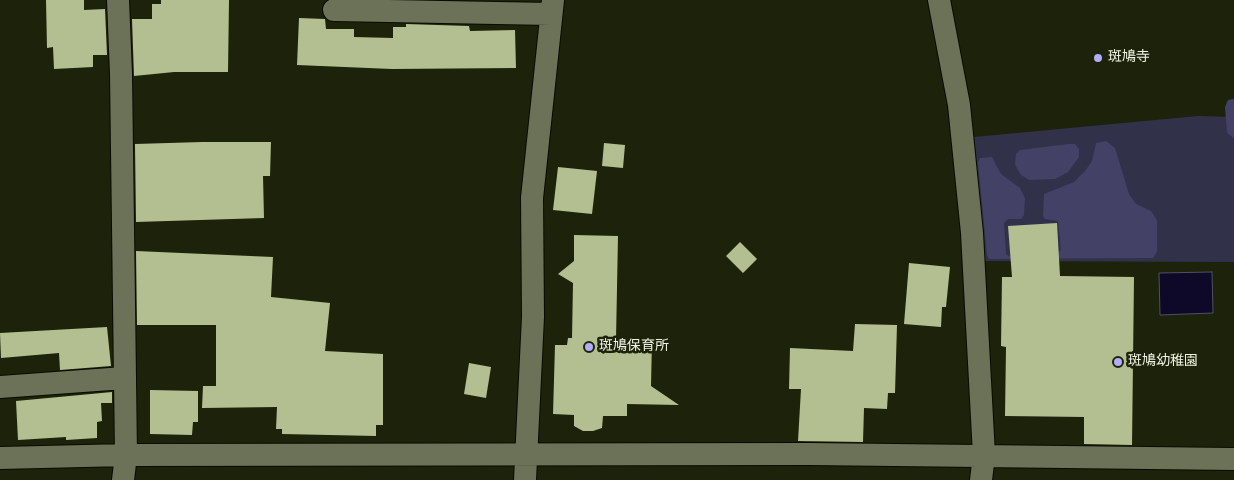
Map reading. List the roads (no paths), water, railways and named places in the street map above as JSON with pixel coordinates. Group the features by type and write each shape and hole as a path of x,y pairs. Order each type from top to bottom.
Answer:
{"street":[{"path":"118,0 121,74 126,455 123,480"},
{"path":"938,0 959,105 972,233 984,455 981,480"},
{"path":"334,10 552,7 532,198 533,317 525,480"},
{"path":"0,387 124,378"},
{"path":"0,458 126,455 984,455 1234,459"}],"place":[{"name":"斑鳩寺","path":"1098,58"},
{"name":"斑鳩保育所","path":"589,347"},
{"name":"斑鳩幼稚園","path":"1118,362"}]}
